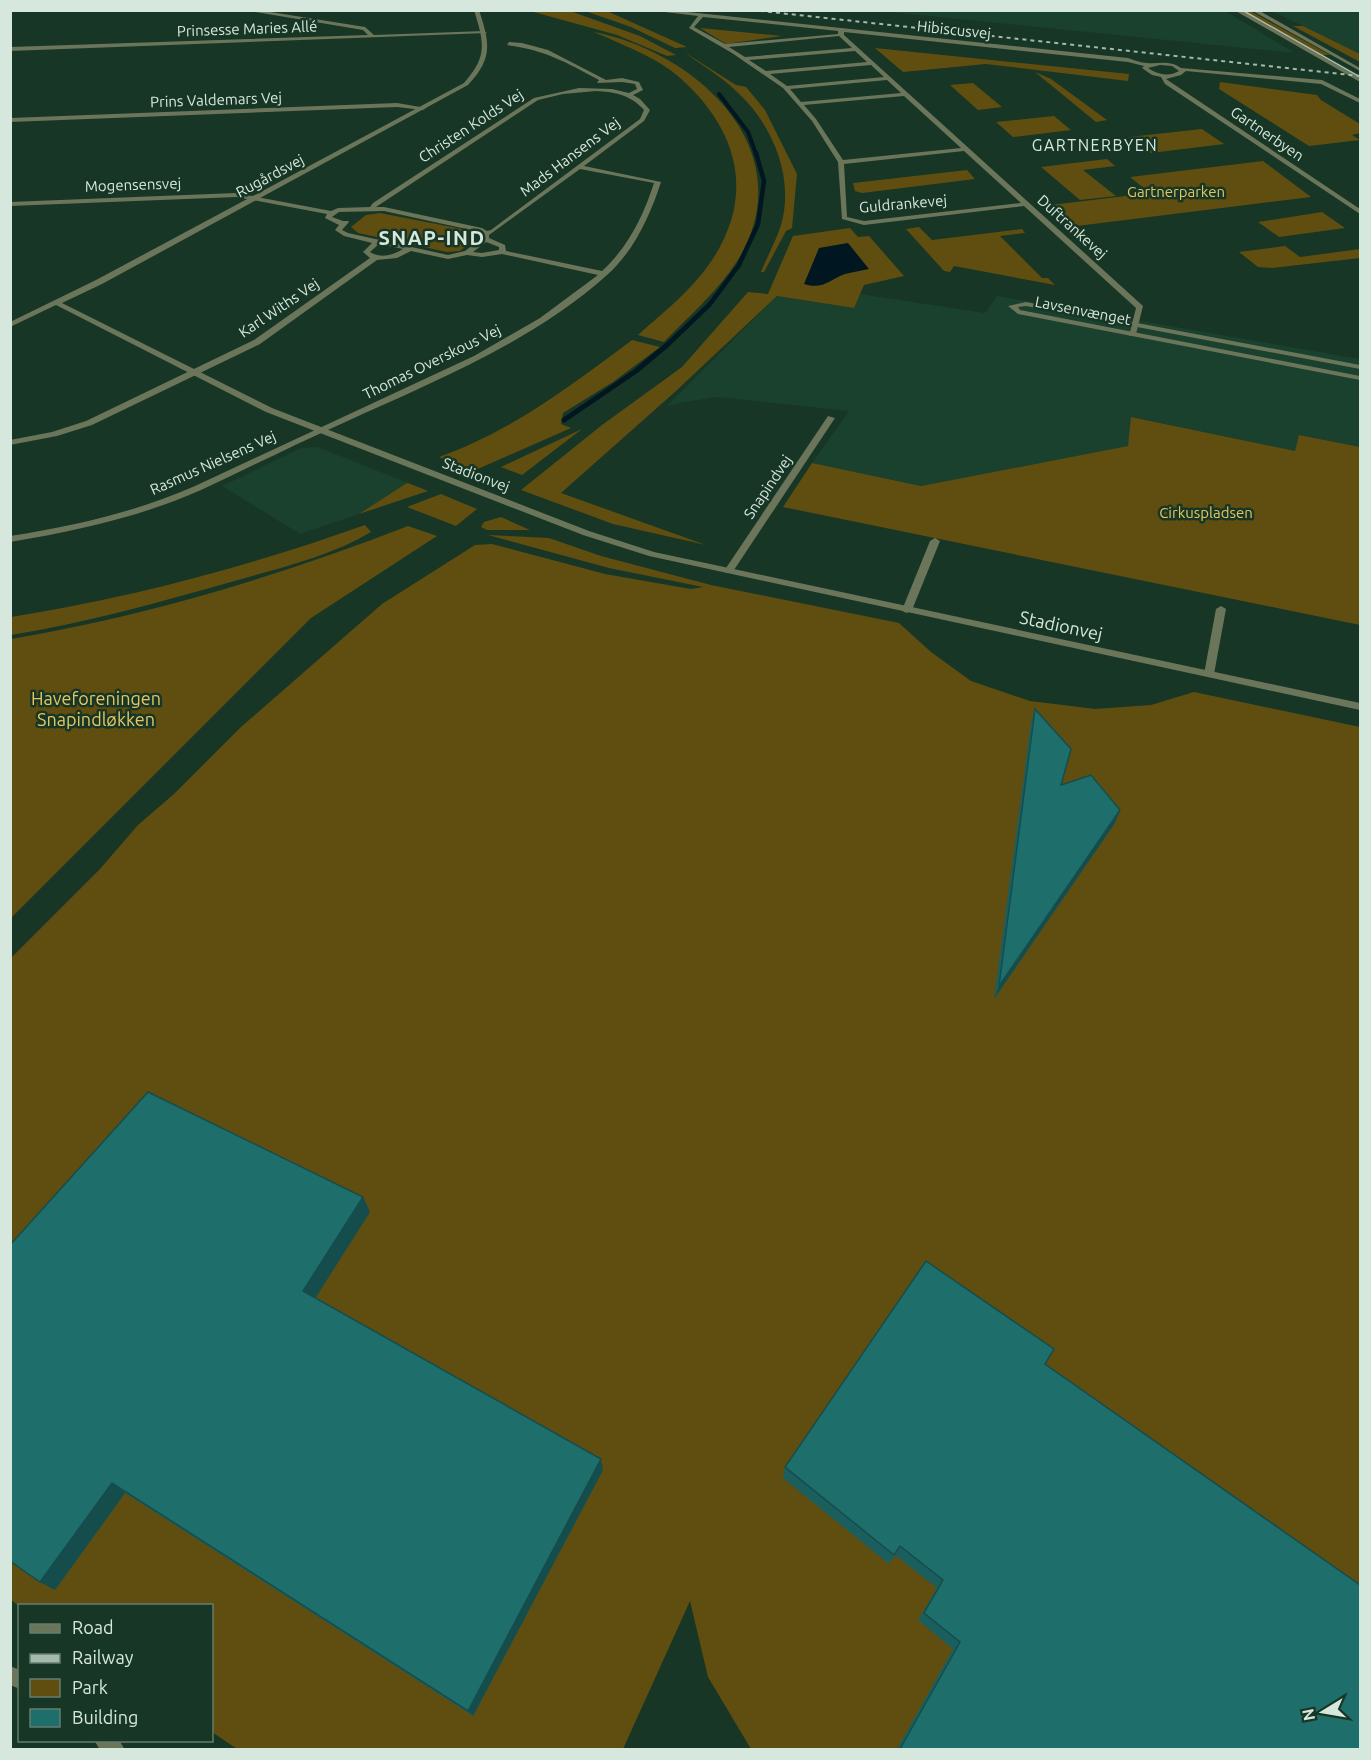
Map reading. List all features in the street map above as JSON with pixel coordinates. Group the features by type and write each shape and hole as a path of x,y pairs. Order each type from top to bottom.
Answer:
{"street":[{"path":"245,10 365,29 373,37"},
{"name":"Rugårdsvej","path":"10,324 57,303 466,84 479,71 487,53 484,33 476,10"},
{"name":"Hibiscusvej","path":"650,10 841,33 1128,60 1148,65 1167,64 1182,69"},
{"path":"1236,10 1360,80"},
{"path":"1253,10 1360,70"},
{"path":"701,16 691,27 745,59 786,88 841,162 965,149"},
{"name":"Prinsesse Maries Allé","path":"10,49 484,33"},
{"path":"724,46 841,33"},
{"name":"Duftrankevej","path":"841,33 1140,309 1136,324"},
{"path":"509,44 534,47 564,59 604,81"},
{"path":"745,59 857,49"},
{"path":"766,74 873,63"},
{"name":"Gartnerbyen","path":"1148,65 1146,70 1164,76 1163,79 1167,83 1360,212"},
{"path":"1164,76 1179,75 1182,69 1322,82 1360,101"},
{"path":"786,88 889,78"},
{"path":"592,89 597,83 604,81 622,80 637,83 640,90 629,95"},
{"name":"Christen Kolds Vej","path":"372,209 375,204 536,99 554,93 592,89 629,95"},
{"path":"800,104 906,94"},
{"name":"Mads Hansens Vej","path":"467,253 642,120 646,111 642,103 629,95"},
{"name":"Prins Valdemars Vej","path":"10,120 397,105 423,108"},
{"name":"Guldrankevej","path":"841,162 844,218 849,221 864,223 1025,204"},
{"name":"Thomas Overskous Vej","path":"319,430 445,374 505,342 553,312 604,274 638,231 649,212 658,182 578,167"},
{"name":"Mogensensvej","path":"10,204 236,195 330,213"},
{"path":"343,224 330,221 327,217 338,210 384,209 482,230 486,237 502,246 501,252"},
{"path":"362,211 338,230 346,235 448,256 501,252 604,274"},
{"path":"375,258 366,252 376,242"},
{"name":"Karl Withs Vej","path":"10,443 89,423 257,342 375,258 395,257 409,249"},
{"name":"Stadionvej","path":"57,303 269,410 585,533 652,554 1360,707"},
{"name":"Lavsenvænget","path":"1360,367 1026,303 1012,306 1018,312 1360,378"},
{"path":"1132,334 1136,324"},
{"path":"1304,368 1306,357"},
{"name":"Snapindvej","path":"729,571 831,418"},
{"name":"Rasmus Nielsens Vej","path":"10,539 123,515 176,498 319,430"},
{"path":"907,610 935,541"},
{"path":"1209,674 1221,609"}],"shaded area":[{"path":"879,11 1225,11 1295,53"},
{"path":"1272,11 1360,11 1360,54 1303,26"},
{"path":"860,294 985,313 997,296 1360,359 1360,447 1299,435 1295,451 1132,417 1129,446 921,486 812,463 849,411 717,397 666,407 777,296 853,308"},
{"path":"318,447 408,483 359,514 300,534 222,486 301,448"}],"green space":[{"path":"530,11 570,11 640,36 676,55 667,56 617,35"},
{"path":"585,11 609,12 687,47 675,48 631,27"},
{"path":"1239,11 1250,11 1330,55 1318,55"},
{"path":"1293,26 1303,26 1360,54 1360,62"},
{"path":"700,28 782,36 726,44"},
{"path":"594,32 629,42 663,57 695,78 722,104 743,133 756,167 758,203 748,241 732,269 664,342 638,335 694,283 719,249 730,223 736,197 735,172 729,147 718,122 701,99 679,77 650,57"},
{"path":"875,48 1129,74 1128,81 986,64 903,72"},
{"path":"684,52 736,85 746,87 765,110 797,174 792,228 786,231 764,272 761,272 779,231 785,207 785,188 777,152 770,135 749,104 724,80"},
{"path":"1035,72 1051,79 1107,120 1096,122"},
{"path":"1220,82 1317,95 1321,100 1360,124 1360,133 1352,135 1360,140 1309,146 1219,89"},
{"path":"973,83 1002,107 978,110 950,85"},
{"path":"1054,116 1071,130 1013,137 996,122"},
{"path":"1202,129 1224,144 1151,153 1129,137"},
{"path":"1107,159 1115,166 1083,170 1116,196 1080,200 1041,167"},
{"name":"Gartnerparken","path":"1263,161 1311,197 1077,226 1051,205 1150,193 1130,177"},
{"path":"967,170 975,179 862,193 855,191 853,183"},
{"path":"1322,212 1345,228 1279,237 1258,222"},
{"path":"380,213 462,229 474,235 475,239 460,251 447,252 358,233 351,227 366,215"},
{"path":"919,227 932,240 1022,229 1025,233 1000,236 1042,278 1048,278 1055,285 954,266 950,272 944,271 906,229"},
{"path":"850,228 858,237 869,236 904,276 864,285 854,308 777,296 676,391 561,493 706,545 613,524 521,490 602,425 682,367 748,292 768,294 793,236"},
{"path":"1285,246 1300,257 1360,249 1360,258 1272,268 1258,267 1239,252"},
{"path":"632,340 660,347 613,382 563,413 561,424 571,428 471,472 439,457 491,434 540,406"},
{"name":"Cirkuspladsen","path":"1131,417 1295,451 1299,435 1360,447 1360,625 783,507 812,463 921,486 1128,446"},
{"path":"582,429 522,475 501,467"},
{"path":"407,483 428,491 359,514"},
{"path":"441,494 477,509 456,526 407,507"},
{"path":"501,517 530,530 487,530 481,527 484,522"},
{"path":"365,525 371,532 340,548 289,565 125,611 11,635 11,617 101,600 190,579 278,554"},
{"name":"Haveforeningen Snapindløkken","path":"408,526 437,536 311,618 11,918 11,639 112,619 212,593 311,562"},
{"path":"488,535 549,538 601,556 711,585 899,623 931,652 971,681 1030,701 1095,709 1151,705 1194,692 1360,727 1360,1749 751,1749 708,1677 690,1601 623,1749 237,1749 213,1733 213,1604 18,1605 11,1600 10,959 100,869 138,825 174,794 241,727 382,604 475,545 492,544 605,574 691,589 703,587 609,568"}],"water":[{"path":"848,243 869,269 845,274 821,285 804,284 819,248"}],"building":[{"path":"1035,709 1071,749 1061,785 1091,775 1120,810 999,986"},
{"path":"148,1092 363,1197 303,1291 601,1459 468,1711 112,1483 40,1582 10,1561 10,1245"},
{"path":"926,1261 1054,1349 1045,1364 1360,1585 1360,1749 900,1749 960,1642 924,1613 943,1580 900,1546 894,1555 785,1467"}],"waterway":[{"path":"719,94 748,132 756,154"},
{"path":"665,347 710,304 739,265 758,224 764,181 756,153"},
{"path":"564,420 636,371 667,345"}],"tram line":[{"path":"1242,10 1360,77"}],"railway":[{"path":"752,10 1360,76"}],"district":[{"name":"GARTNERBYEN","path":"1095,145"},
{"name":"SNAP-IND","path":"432,238"}]}
